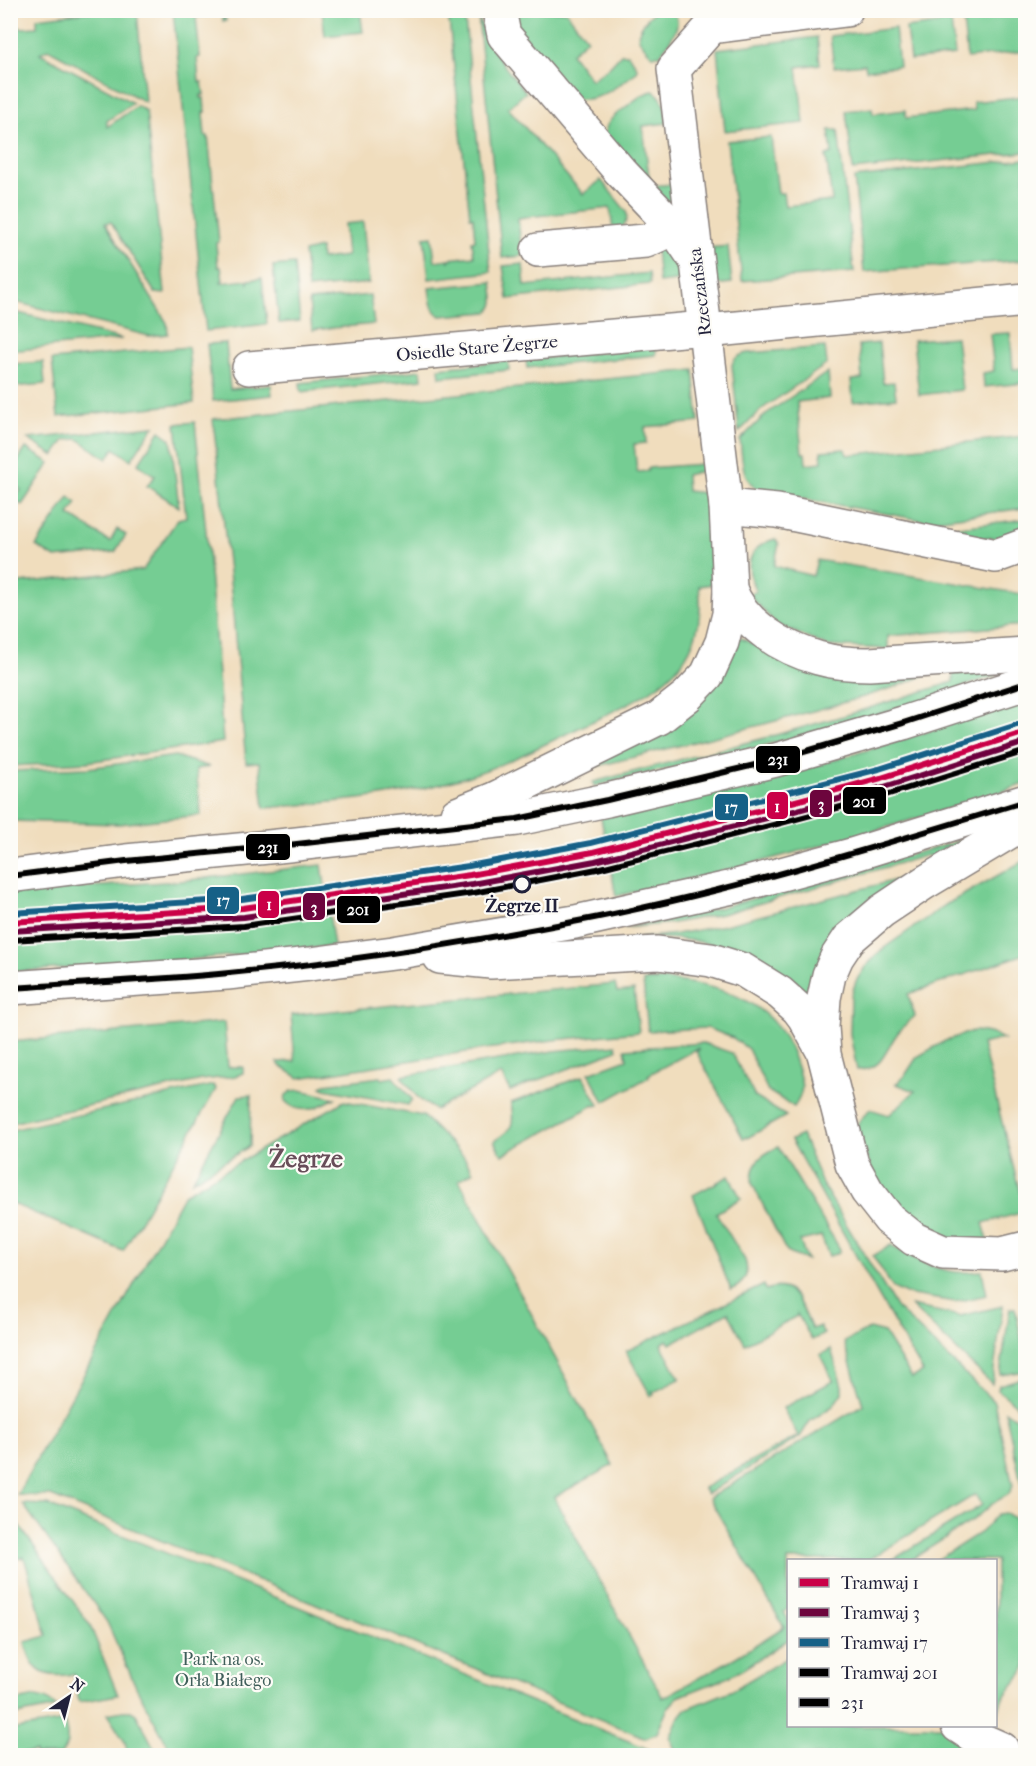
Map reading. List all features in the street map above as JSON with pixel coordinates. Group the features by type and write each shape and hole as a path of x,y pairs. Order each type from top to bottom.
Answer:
{"street":[{"path":"500,10 504,35 620,171 674,228 697,262"},
{"path":"714,19 846,10"},
{"name":"Rzeczańska","path":"404,831 494,799 659,718 698,686 712,666 726,628 730,589 726,506 674,69 714,19"},
{"path":"538,250 646,241 674,228"},
{"name":"Osiedle Stare Żegrze","path":"249,368 1026,300"},
{"path":"726,506 777,511 1016,555"},
{"path":"730,589 741,611 749,620 783,643 819,658 843,663 869,664 1026,654"},
{"path":"10,876 126,861 517,819 583,806 776,760 936,713 1026,683"},
{"path":"10,988 227,973 393,953 575,922 733,887 852,855 1026,801"},
{"path":"1026,822 882,910 861,927 842,948 832,966 824,998 822,1027 824,1054 852,1164 867,1191 890,1219 914,1239 943,1252 1002,1254 1026,1248"},
{"path":"10,851 126,861"},
{"path":"393,953 491,962 640,954 679,955 728,965 743,970 768,984 798,1009 824,1054"},
{"path":"961,1727 975,1737 1002,1749 1000,1755"}],"green space":[{"path":"103,10 137,11 145,102 48,49 40,53 133,103 107,121 107,127 137,106 146,111 165,294 155,293 111,222 105,223 167,323 168,334 149,336 11,301 11,23 21,28 37,27 37,18"},
{"path":"173,11 224,11 226,21 223,21 222,14 196,17 200,57 197,58 199,82 202,82 204,95 201,95 201,98 204,98 205,136 208,136 219,242 216,243 218,267 221,267 223,281 221,283 247,280 248,283 249,280 262,278 267,324 206,331"},
{"path":"322,11 360,11 363,32 325,36"},
{"path":"448,11 464,11 491,272 429,279 424,237 432,236 435,261 448,259 449,262 449,259 474,256 473,217 470,217"},
{"path":"504,11 566,11 587,39 571,53 591,80 609,67 621,54 628,54 637,67 637,72 601,95 575,99"},
{"path":"655,11 672,11 677,22 674,33 660,55 652,55 638,36 643,24"},
{"path":"1025,14 1025,51 967,58 963,20"},
{"path":"478,16 498,57 526,92 508,108 583,194 601,180 626,211 626,221 623,226 613,230 610,208 518,218 522,256 502,258"},
{"path":"951,22 955,55 910,60 906,28"},
{"path":"895,28 899,66 866,70 865,64 834,67 830,36"},
{"path":"817,37 820,64 797,67 804,123 725,131 717,49"},
{"path":"653,91 663,101 667,123 643,126 650,186 674,184 676,206 667,213 620,162 612,152 605,136 606,128 612,118 641,96"},
{"path":"1025,96 1025,152 853,170 846,111 872,108 873,114 905,110 906,118 974,110 973,102"},
{"path":"829,130 838,130 854,272 742,281 727,141 771,137 778,193 783,193 785,206 832,201 826,155 832,154"},
{"path":"1025,159 1025,260 864,272 854,178"},
{"path":"363,222 369,283 308,289 304,252 320,248 321,259 347,256 344,224"},
{"path":"728,246 732,283 712,285 708,248"},
{"path":"656,249 675,253 680,261 685,280 659,283"},
{"path":"294,264 300,321 279,323 273,266"},
{"path":"523,264 525,286 649,273 650,284 508,299 503,266"},
{"path":"492,282 494,303 488,312 441,316 433,308 429,288"},
{"path":"370,295 374,324 312,330 309,301"},
{"path":"11,311 122,339 11,351"},
{"path":"1010,333 1013,369 1025,368 1025,383 984,387 983,373 994,371 990,334"},
{"path":"956,337 962,390 919,395 913,340"},
{"path":"226,343 230,389 271,385 272,395 213,401 207,344"},
{"path":"879,343 883,383 894,382 896,398 853,402 851,380 862,379 859,345"},
{"path":"656,346 656,355 527,368 526,360"},
{"path":"188,347 194,403 58,417 52,360"},
{"path":"825,347 827,364 762,409 739,432 732,365 736,358 747,353"},
{"path":"508,361 509,370 440,377 439,368"},
{"path":"43,362 45,384 13,387 11,364"},
{"path":"421,370 422,379 301,392 300,383"},
{"path":"694,370 699,422 645,427 646,443 634,444 637,472 648,471 648,468 702,464 703,471 686,475 687,491 705,493 713,584 699,586 700,615 695,639 685,658 671,675 653,689 611,713 482,772 416,790 340,801 264,808 259,762 246,763 213,419"},
{"path":"828,372 830,398 797,402 802,453 805,453 806,464 822,462 821,451 845,449 847,455 1025,436 1025,508 927,521 759,491 745,474 740,440 766,414"},
{"path":"195,422 211,582 223,742 87,762 11,766 11,584 143,570 178,519 186,517 176,424"},
{"path":"154,426 131,460 114,448 107,459 78,439 65,440 54,456 28,439"},
{"path":"160,431 171,439 179,507 147,486 155,476 138,464"},
{"path":"26,448 50,463 22,505 13,500 21,490 11,483 11,471"},
{"path":"69,497 77,503 69,515 110,542 117,529 126,535 115,552 55,558 36,546"},
{"path":"1025,519 1025,537 980,538 943,529"},
{"path":"775,539 779,544 774,566 813,576 817,560 1022,594 1025,578 1025,625 888,636 888,649 827,646 776,624 749,595 756,591 750,574 750,559 759,547"},
{"path":"739,637 763,649 927,674 854,700 590,768"},
{"path":"996,670 995,676 858,720 594,786 593,782 765,738 953,682 953,672"},
{"path":"1025,699 1025,784 822,845 616,896 601,818 817,765 922,734"},
{"path":"175,756 210,767 196,769 201,815 119,824 11,821 11,771 88,768"},
{"path":"983,834 933,862 928,855 722,914 673,923 624,928 714,909"},
{"path":"1025,860 1025,954 908,994 915,1016 899,1031 877,1064 857,1070 850,1034 851,996 856,981 865,967 884,948 947,904"},
{"path":"322,865 334,946 184,960 11,972 10,892 180,881"},
{"path":"899,879 902,882 807,995 804,995 774,969 726,948 675,939 626,940 725,925"},
{"path":"665,980 728,992 762,1011 776,1025 788,1043 800,1076 802,1086 794,1107 768,1091 748,1049 733,1038 707,1028 648,1031 643,981"},
{"path":"615,984 617,992 634,990 639,1032 479,1050 299,1078 280,1066 278,1062 295,1061 291,1015"},
{"path":"224,1022 228,1067 243,1067 243,1073 11,1123 11,1042"},
{"path":"973,1031 989,1033 1003,1039 982,1044 1020,1193 1025,1192 1025,1212 983,1223 989,1244 942,1242 883,1200 855,1128 870,1109 889,1115 915,1091 896,1084 917,1057 945,1041"},
{"path":"703,1043 732,1053 755,1097 786,1116 747,1138 743,1138 696,1051 699,1050 698,1048 604,1102 589,1073 627,1059 625,1049"},
{"path":"616,1045 617,1050 510,1091 501,1074 435,1110 418,1098 401,1076 553,1051"},
{"path":"583,1076 599,1105 594,1105 502,1155 494,1141 511,1126 513,1117 511,1103"},
{"path":"380,1077 382,1079 393,1077 412,1099 408,1105 321,1087 325,1084"},
{"path":"213,1085 216,1089 123,1251 11,1203 11,1130"},
{"path":"300,1090 335,1098 310,1109 297,1109 285,1101 286,1095"},
{"path":"251,1095 250,1146 192,1181 239,1096"},
{"path":"344,1101 423,1116 464,1157 473,1172 459,1180 613,1465 554,1497 663,1698 784,1627 709,1498 863,1405 844,1342 869,1329 884,1333 912,1378 923,1372 791,1140 802,1135 822,1184 896,1307 994,1402 1013,1486 1009,1494 993,1503 972,1521 913,1559 894,1559 982,1505 976,1494 870,1559 787,1559 787,1610 784,1612 787,1617 787,1641 726,1678 678,1697 668,1708 657,1733 646,1738 51,1496 17,1495 184,1194"},
{"path":"778,1147 840,1249 839,1253 829,1256 821,1236 800,1241 807,1260 790,1254 784,1247 752,1183 753,1170 758,1160"},
{"path":"729,1176 741,1198 716,1213 745,1260 747,1270 742,1282 731,1290 693,1195"},
{"path":"891,1245 914,1259 939,1269 960,1272 982,1271 987,1295 955,1302 906,1294 893,1288 873,1256"},
{"path":"764,1285 766,1290 776,1287 791,1292 801,1305 812,1329 820,1326 824,1334 812,1340 797,1314 745,1344 728,1312 670,1344 667,1340 661,1344 680,1379 652,1391 654,1395 651,1396 626,1351"},
{"path":"911,1306 960,1316 1003,1306 992,1384"},
{"path":"1010,1308 1015,1308 1025,1356 1025,1371 1000,1375"},
{"path":"831,1349 842,1386 842,1393 833,1406 810,1421 800,1437 707,1494 703,1488 798,1436 783,1408 834,1382 820,1355"},
{"path":"1026,1377 1025,1412 998,1390 999,1385"},
{"path":"1005,1411 1025,1425 1025,1484 1021,1482"},
{"name":"Park na os. Orła Białego","path":"23,1504 48,1505 663,1755 173,1755 137,1689 107,1622"},
{"path":"1005,1513 1016,1521 1025,1566 1026,1667 1002,1699 997,1719 997,1559 939,1559 981,1532 998,1514"},
{"path":"11,1514 90,1625 118,1695 79,1702 74,1674 47,1674 41,1672 31,1661 25,1642 47,1636 24,1557 11,1560"},
{"path":"787,1658 787,1727 995,1727 986,1756 688,1755 675,1750 670,1738 678,1719 686,1709 733,1690"},
{"path":"36,1697 45,1699 57,1707 11,1716 11,1702"},
{"path":"123,1711 136,1714 158,1755 128,1755 125,1742 107,1714"},
{"path":"64,1721 67,1739 60,1755 36,1755 35,1752 11,1755 11,1730"}],"tram line":[{"name":"17","path":"10,913 242,899 469,866 591,843 879,769 1023,723"},
{"name":"1","path":"10,922 243,908 470,875 593,852 881,778 1026,732"},
{"name":"3","path":"11,931 244,917 472,884 595,861 779,815 884,787 1026,742"},
{"name":"201","path":"11,940 244,926 473,893 597,869 781,823 886,795 1026,751"}],"transit line":[{"name":"231","path":"10,876 126,861 517,819 776,760 903,723 1026,683"},
{"name":"231","path":"10,988 174,978 272,969 401,952 530,930 631,910 744,883 1026,801"}],"place":[{"name":"Żegrze II","path":"522,884"}],"district":[{"name":"Żegrze","path":"306,1159"}]}
